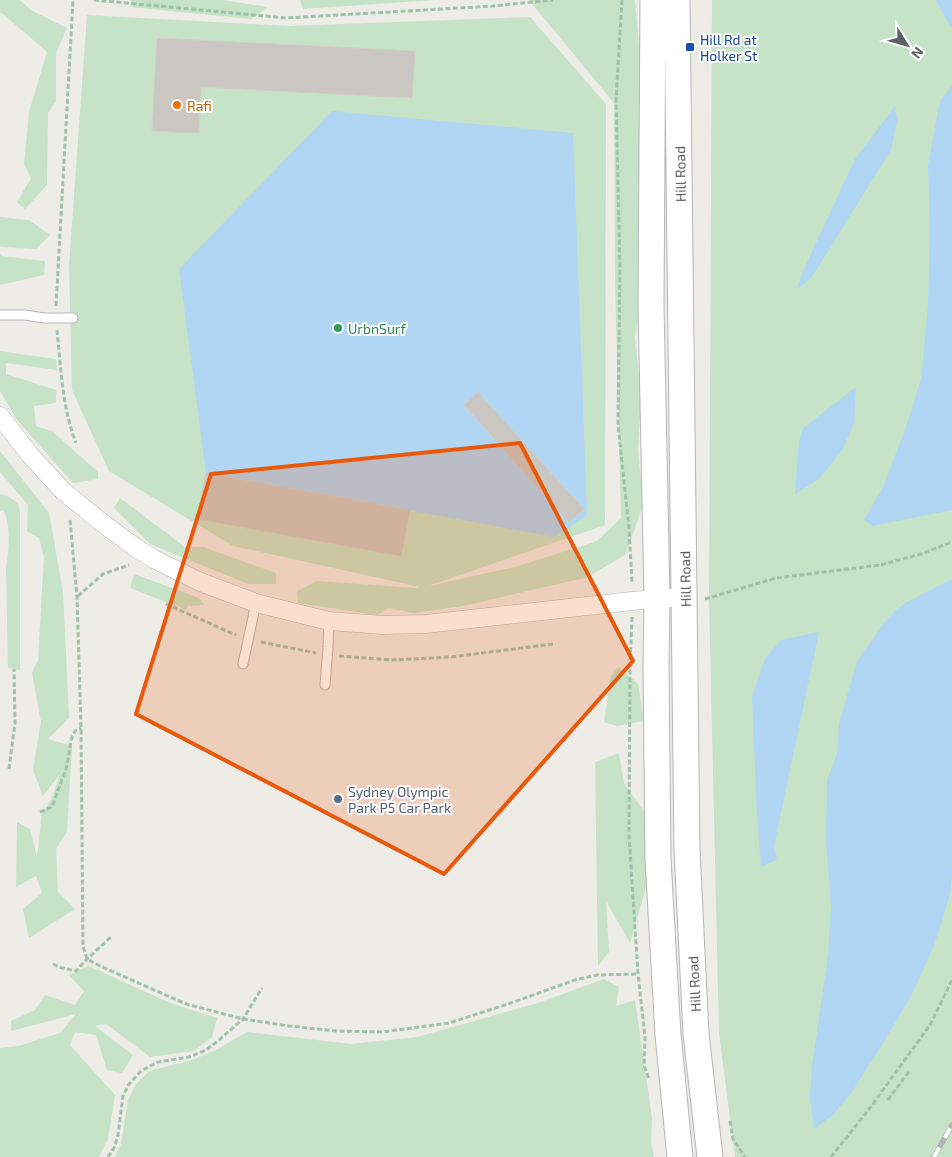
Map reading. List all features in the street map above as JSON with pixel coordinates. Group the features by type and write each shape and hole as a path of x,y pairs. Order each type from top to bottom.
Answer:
{"street":[{"name":"Hill Road","path":"653,0 651,305 657,598 658,858 668,1035 680,1157"},
{"name":"Hill Road","path":"677,0 694,598 688,860 696,1034 710,1157"},
{"path":"0,416 30,455 63,491 136,548 198,581 256,603 329,620 383,625 426,624 657,598 694,598"}],"lane":[{"path":"0,315 73,318"},
{"path":"243,664 256,603"},
{"path":"325,685 329,620"}],"path":[{"path":"72,0 56,318 63,395 76,443"},
{"path":"94,0 286,18 492,6 553,0"},
{"path":"622,0 616,100 620,269 618,425 629,528 632,578"},
{"path":"63,491 71,521 78,597 82,937 83,946 88,958 100,966 186,1004 243,1019 327,1030 383,1032 449,1023 590,976 638,974"},
{"path":"694,598 708,599 776,578 880,565 921,554 952,542"},
{"path":"78,597 103,574 154,559"},
{"path":"166,604 248,640 328,655 392,660 451,657 553,644"},
{"path":"632,623 629,836 638,974 645,1037"},
{"path":"9,769 15,723 14,669"},
{"path":"40,812 52,807 67,766 71,740 75,731 81,728"},
{"path":"53,964 76,971 111,937"},
{"path":"830,1157 896,1074 930,1025 952,980"},
{"path":"108,1157 114,1148 118,1135 123,1096 129,1084 141,1071 158,1062 189,1057 206,1050 243,1019 262,988"},
{"path":"888,1100 910,1070"},
{"path":"896,1074 903,1079"}],"highlighted area":[{"path":"520,443 633,661 444,874 136,714 211,474"}],"green space":[{"path":"0,0 20,0 31,10 67,28 56,53 56,102 48,113 47,185 25,209 17,202 31,178 24,164 29,112 47,52 0,13"},
{"path":"130,0 222,0 268,7 251,19 131,7"},
{"path":"300,0 436,0 303,9"},
{"name":"UrbnSurf","path":"529,0 635,0 641,65 638,189 639,312 635,337 641,394 638,450 643,502 626,554 588,577 463,606 414,613 389,608 377,615 298,603 297,591 317,581 420,587 233,546 109,471 72,390 69,265 87,15 289,26 530,17 606,104 605,525 428,586 515,567 597,541 621,518 615,280 614,103"},
{"path":"712,0 952,0 952,1157 735,1157 719,1033 709,599"},
{"path":"0,217 29,220 50,235 36,249 0,247"},
{"path":"0,254 2,256 45,261 44,275 0,285"},
{"path":"0,351 56,359 57,370 6,363 6,374 56,390 56,403 34,406 36,426 52,431 98,472 98,479 73,483 17,420 0,391"},
{"path":"0,451 49,513 63,592 69,718 48,739 72,746 67,832 56,849 58,892 75,909 29,938 23,909 42,893 36,876 16,887 17,822 30,829 37,857 42,813 51,800 60,774 43,796 33,770 41,722 32,673 38,660 44,557 39,538 27,531 28,505 0,472"},
{"path":"0,494 18,503 20,511 20,670 8,668 6,568 8,530 6,515 3,510 0,511"},
{"path":"120,498 185,547 203,547 276,573 276,584 248,584 150,544 114,508"},
{"path":"134,574 199,598 204,605 188,606 186,610 130,588"},
{"path":"619,667 638,684 644,721 617,726 604,722 611,676"},
{"path":"619,753 624,783 648,817 647,884 630,943 606,901 609,952 598,966 595,762"},
{"path":"89,966 170,1003 217,1018 212,1037 194,1051 150,1057 106,1024 95,1026 133,1055 122,1073 107,1070 96,1035 75,1032 70,1045 115,1095 108,1139 99,1157 0,1157 0,1048 18,1046 60,1033 76,1014 11,1031 11,1021 35,1010 45,995 75,1005 84,991 69,975"},
{"path":"604,979 619,987 616,1006 635,1000 652,1118 651,1143 654,1157 115,1157 121,1144 128,1100 136,1084 149,1071 192,1060 214,1051 247,1032 351,1044 417,1037 538,1003"}],"water":[{"path":"936,0 952,0 952,28 948,23"},
{"path":"952,86 952,510 872,526 864,520 884,485 906,427 921,379 928,306 930,232 928,165 940,101"},
{"path":"895,106 897,120 891,150 812,277 797,289 803,271 855,159"},
{"path":"332,111 573,133 587,515 555,537 206,473 179,269"},
{"path":"856,387 854,424 842,450 819,479 795,494 799,441 803,428"},
{"path":"952,579 952,876 950,894 934,946 911,996 852,1092 833,1115 814,1129 810,1097 812,1066 828,955 831,905 826,843 827,780 837,754 839,724 857,661 883,624 905,603"},
{"path":"819,632 774,846 777,860 761,867 752,697 765,658 781,640"}],"building":[{"path":"157,38 415,51 412,98 201,87 199,133 152,131"},
{"path":"478,392 584,509 569,523 464,405"},
{"path":"206,473 410,510 401,556 197,519"}],"railway":[{"path":"934,1157 952,1125"}],"place":[{"name":"Hill Rd at Holker St","path":"690,47"},
{"name":"Rafi","path":"177,105"},
{"name":"UrbnSurf","path":"338,328"},
{"name":"Sydney Olympic Park P5 Car Park","path":"338,799"}]}
